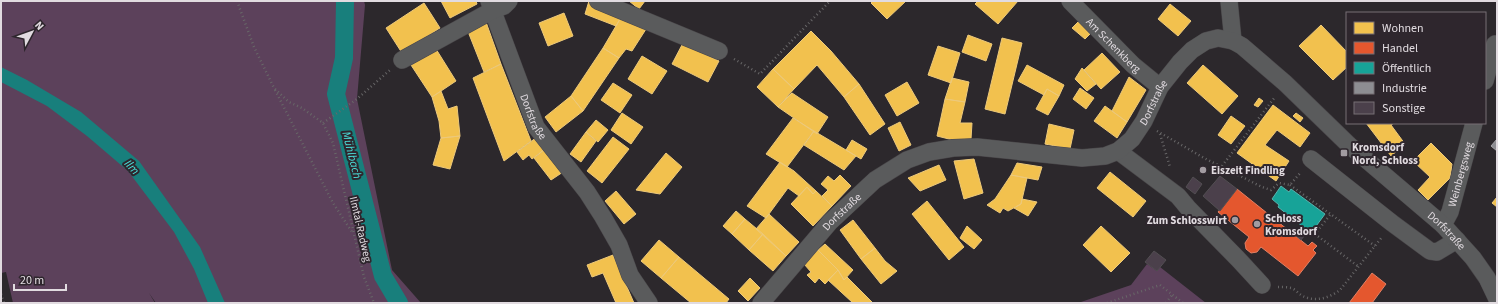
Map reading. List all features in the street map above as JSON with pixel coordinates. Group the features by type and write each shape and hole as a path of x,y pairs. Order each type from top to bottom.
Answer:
{"street":[{"path":"402,60 491,6 504,6 509,1"},
{"path":"598,1 719,51"},
{"name":"Am Schenkberg","path":"1070,1 1133,65 1160,88"},
{"path":"1229,1 1233,41"},
{"name":"Dorfstraße","path":"491,6 536,127 587,192 603,216 618,245 630,275 649,303"},
{"name":"Dorfstraße","path":"761,303 830,222 875,180 907,160 929,152 959,147 977,147 1082,158 1105,156 1118,151 1132,139 1144,121 1160,88 1180,62 1192,50 1206,41 1218,38 1233,41 1242,46 1285,83 1349,145 1443,225 1473,258 1487,278 1497,299"},
{"path":"1486,77 1495,44"},
{"name":"Weinbergsweg","path":"1443,225 1450,212 1474,124"},
{"path":"1118,151 1178,196 1191,212 1262,285"},
{"path":"1311,159 1430,251 1437,252 1457,240"}],"path":[{"name":"Ilmtal-Radweg","path":"236,1 254,47 274,88 289,102 302,108 323,123 333,143 364,277 374,303"},
{"path":"719,51 760,74 830,1"},
{"path":"323,123 357,99 402,60"},
{"path":"1222,166 1285,83"},
{"path":"274,88 333,203 354,234"},
{"path":"1144,121 1160,133 1262,187 1271,190 1279,183 1290,185 1375,246 1340,290 1325,298 1312,299 1302,296 1292,288 1262,285"},
{"path":"1160,133 1170,168"},
{"path":"1290,185 1311,159"},
{"path":"1330,214 1315,234 1359,267"},
{"path":"1107,303 1160,285 1183,303"},
{"path":"1,294 4,303"},
{"path":"1166,303 1172,294"}],"shaded area":[{"path":"1,1 364,1 365,5 357,99 392,270 421,303 156,303 149,293 155,303 13,303 6,272 1,273"},
{"path":"1147,264 1157,271 1160,267 1206,303 1078,303 1131,285"}],"water":[{"name":"Ilm","path":"1,67 27,80 81,112 139,161 200,247 225,303 208,303 194,269 174,232 128,171 87,136 47,106 1,82"}],"building: Wohnen":[{"path":"441,1 476,1 477,4 450,18"},
{"path":"589,1 623,14 616,26 585,14"},
{"path":"629,1 645,1 639,9"},
{"path":"873,1 906,1 887,19 871,3"},
{"path":"978,1 1018,1 998,24 975,4"},
{"path":"424,3 440,28 402,53 386,28"},
{"path":"1170,4 1191,21 1178,36 1158,19"},
{"path":"564,13 573,36 548,46 539,23"},
{"path":"623,14 648,26 632,51 626,49 619,58 603,48"},
{"path":"1080,20 1092,32 1085,39 1072,28"},
{"path":"486,22 501,64 484,72 467,29"},
{"path":"1321,25 1346,51 1346,68 1333,80 1299,46"},
{"path":"811,31 831,51 859,84 844,97 817,65 794,89 773,69"},
{"path":"968,35 992,44 986,61 962,52"},
{"path":"1002,38 1022,43 1005,114 985,109"},
{"path":"683,43 719,61 708,82 672,64"},
{"path":"938,46 960,53 951,83 928,75"},
{"path":"603,48 619,58 583,111 571,96"},
{"path":"436,49 456,81 432,97 411,65"},
{"path":"1102,53 1120,72 1101,89 1084,70"},
{"path":"642,56 667,71 652,94 628,79"},
{"path":"501,64 531,141 504,161 473,78"},
{"path":"1027,65 1064,85 1059,96 1047,89 1044,95 1018,81"},
{"path":"1203,65 1238,96 1222,114 1187,83"},
{"path":"1082,68 1096,84 1087,91 1075,79"},
{"path":"773,69 794,89 778,107 757,87"},
{"path":"1129,77 1146,90 1127,122 1112,111"},
{"path":"952,78 969,82 965,102 945,99"},
{"path":"907,82 919,103 897,116 885,95"},
{"path":"613,83 632,95 620,113 601,100"},
{"path":"859,84 885,124 870,135 844,97"},
{"path":"1080,88 1094,98 1086,109 1073,99"},
{"path":"1047,89 1059,96 1048,115 1036,109"},
{"path":"441,91 448,109 457,106 460,136 441,138 439,121 432,97"},
{"path":"792,93 828,117 817,134 778,107"},
{"path":"571,96 583,111 556,132 545,117"},
{"path":"1259,98 1263,101 1258,107 1254,105"},
{"path":"945,99 965,102 960,123 972,123 971,139 957,141 937,136"},
{"path":"1273,105 1310,133 1300,147 1277,130 1265,145 1289,161 1276,181 1237,153"},
{"path":"1105,106 1127,122 1117,138 1094,121"},
{"path":"622,113 643,127 631,144 611,130"},
{"path":"1296,113 1303,118 1300,122 1293,116"},
{"path":"1231,116 1245,126 1231,144 1218,135"},
{"path":"793,118 814,131 787,167 766,154"},
{"path":"596,120 608,130 598,142 586,132"},
{"path":"900,122 911,145 899,151 888,128"},
{"path":"1049,124 1074,130 1070,149 1045,144"},
{"path":"1367,124 1392,124 1391,125 1405,144 1391,156"},
{"path":"814,131 856,156 844,170 804,145"},
{"path":"586,132 596,141 581,162 570,154"},
{"path":"460,136 450,169 433,165 441,138"},
{"path":"537,137 545,149 532,159 529,155 523,160 517,152"},
{"path":"613,137 629,149 602,183 587,171"},
{"path":"852,140 867,149 861,159 846,150"},
{"path":"1431,143 1452,164 1450,178 1428,200 1418,190 1430,177 1413,161"},
{"path":"545,149 563,172 551,180 534,158"},
{"path":"666,153 682,167 660,194 636,190"},
{"path":"974,159 983,193 964,199 954,161"},
{"path":"780,162 794,171 816,191 813,194 807,187 799,196 788,188 766,218 747,206"},
{"path":"1017,163 1042,167 1038,180 1011,175"},
{"path":"939,165 946,180 920,191 908,178"},
{"path":"1110,172 1146,201 1133,217 1097,188"},
{"path":"840,175 851,186 832,206 822,196 828,190 821,184 828,176 834,181"},
{"path":"1011,175 1027,178 1021,204 1008,211 1003,208 1000,213 987,205 995,199"},
{"path":"807,187 813,194 816,191 832,206 813,226 791,204"},
{"path":"616,191 636,214 624,224 605,201"},
{"path":"1497,197 1497,207 1492,203"},
{"path":"1022,199 1037,202 1028,216 1014,208 1021,204"},
{"path":"927,201 964,247 949,260 912,214"},
{"path":"736,211 745,219 732,234 723,226"},
{"path":"769,214 799,242 786,256 756,229"},
{"path":"745,219 763,234 749,250 732,234"},
{"path":"853,220 875,248 861,259 840,230"},
{"path":"967,226 982,240 974,249 960,238"},
{"path":"1101,226 1130,253 1111,272 1083,245"},
{"path":"763,234 786,256 773,271 749,250"},
{"path":"659,240 679,257 661,278 641,261"},
{"path":"825,244 853,270 844,280 838,270 818,250"},
{"path":"875,248 885,261 897,271 881,284 861,259"},
{"path":"818,250 838,270 825,284 819,278 815,283 807,275 811,272 804,264"},
{"path":"613,255 634,303 616,303 603,273 592,277 587,265"},
{"path":"679,257 729,299 726,303 691,303 661,278"},
{"path":"838,270 844,280 847,277 872,302 853,303 828,280"},
{"path":"750,278 760,288 748,301 738,291"}],"building: Handel":[{"name":"Schloss Kromsdorf","path":"1237,189 1308,246 1312,242 1317,246 1313,250 1316,253 1298,276 1261,247 1257,252 1251,253 1246,249 1245,243 1249,237 1218,212"},
{"path":"1372,273 1386,284 1372,303 1349,303"}],"building: Öffentlich":[{"path":"1281,186 1289,192 1291,189 1325,214 1311,233 1278,207 1279,205 1272,199"}],"building: Industrie":[{"path":"1497,139 1497,151 1491,146"}],"building: Sonstige":[{"path":"1220,176 1237,189 1220,211 1203,196"},
{"path":"1193,177 1202,184 1195,194 1186,187"},
{"path":"1302,226 1308,231 1301,240 1295,235"},
{"path":"1154,251 1166,260 1157,271 1145,262"}],"waterway":[{"name":"Mühlbach","path":"345,1 344,58 336,94 383,276 399,303"}],"place":[{"name":"Kromsdorf Nord, Schloss","path":"1344,153"},
{"name":"Eiszeit Findling","path":"1203,170"},
{"name":"Zum Schlosswirt","path":"1235,220"},
{"name":"Schloss Kromsdorf","path":"1257,224"}]}
